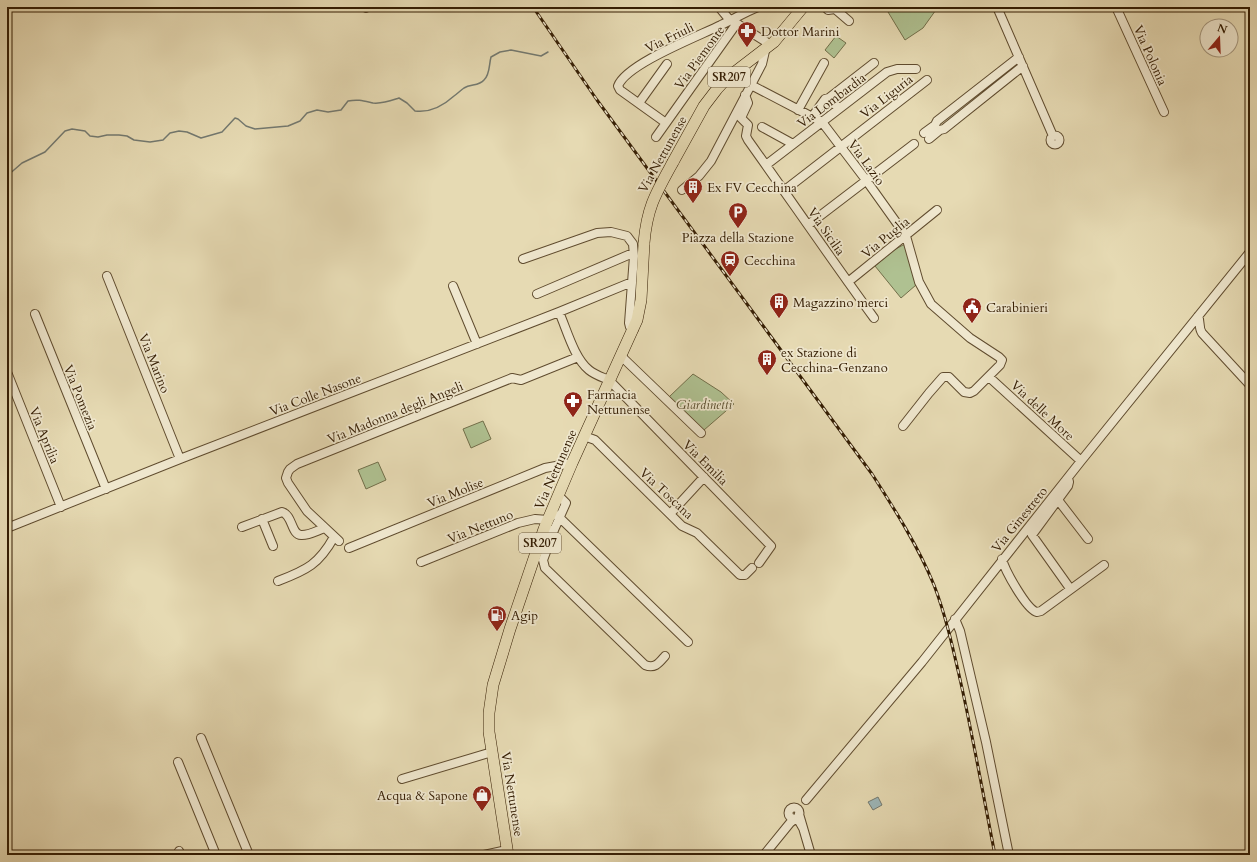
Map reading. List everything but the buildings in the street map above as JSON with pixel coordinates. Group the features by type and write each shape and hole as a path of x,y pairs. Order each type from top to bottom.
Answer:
{"main road":[{"name":"Via Nettunense","path":"508,853 488,717 492,689 510,629 551,522 558,495 609,380 634,329 641,300 646,220 649,208 656,192 704,106 717,89 727,78 768,48 803,7"}],"street":[{"path":"720,7 731,23"},
{"name":"Via Friuli","path":"639,103 620,90 618,86 621,80 642,63 731,23 758,7"},
{"path":"825,7 828,10 834,9 849,21"},
{"path":"997,7 1053,136"},
{"name":"Via Polonia","path":"1116,7 1164,112"},
{"name":"Via Piemonte","path":"656,137 733,31 731,23"},
{"name":"Via Piemonte","path":"731,23 768,48"},
{"path":"682,190 699,176 709,165 751,85 768,48"},
{"path":"1019,57 937,121 927,136 1023,66"},
{"path":"798,110 824,63"},
{"path":"812,118 825,99 829,98 874,63"},
{"path":"666,123 639,103 668,64"},
{"name":"Via Lombardia","path":"766,165 887,72 897,69 916,69"},
{"path":"1014,74 1029,80"},
{"name":"Via Liguria","path":"784,190 927,80"},
{"name":"Via Lazio","path":"751,85 822,122 906,236 923,290 931,304 975,341 1001,359 1001,364 989,377"},
{"name":"Via Sicilia","path":"745,95 748,103 742,118 748,125 746,138 874,318"},
{"path":"829,98 839,109"},
{"path":"762,127 793,144"},
{"path":"808,226 914,144"},
{"name":"Via Puglia","path":"848,282 937,210"},
{"path":"523,259 598,233 620,233 627,236 631,239 633,244 629,323 634,329"},
{"name":"Via Ginestreto","path":"764,855 788,826 806,800 862,734 1080,461 1250,252"},
{"path":"537,294 633,253"},
{"name":"Via Marino","path":"107,276 180,459"},
{"name":"Via Colle Nasone","path":"7,528 632,282"},
{"path":"453,286 477,344"},
{"path":"559,312 578,357 583,364 590,371 609,380"},
{"name":"Via Pomezia","path":"35,314 106,489"},
{"path":"1198,316 1200,320 1199,328 1202,333 1250,385"},
{"path":"621,356 701,433"},
{"name":"Via Madonna degli Angeli","path":"278,581 310,567 337,539 304,508 287,481 287,474 294,466 512,378 521,380 578,357"},
{"name":"Via Aprilia","path":"7,372 61,507"},
{"path":"903,426 943,377 949,377 968,394 973,392 989,377"},
{"name":"Via delle More","path":"989,377 1080,461"},
{"name":"Via Emilia","path":"609,380 771,546 755,566"},
{"name":"Via Toscana","path":"584,436 595,440 670,514 684,527 698,535 740,575 745,575 755,566"},
{"name":"Via Molise","path":"349,548 542,469 572,463"},
{"path":"670,514 704,477"},
{"path":"1068,477 1068,485 1032,535 1068,587"},
{"path":"1058,500 1088,539"},
{"path":"242,527 281,512 288,516 296,533 301,535 324,528"},
{"name":"Via Nettuno","path":"421,562 518,523 535,518 551,522"},
{"path":"262,519 273,546"},
{"path":"665,656 656,666 650,667 645,665 545,568 543,560 551,522 688,642"},
{"path":"1002,559 1005,570 1030,608 1037,612 1041,611 1104,565"},
{"path":"955,618 960,631 986,742 1009,855"},
{"path":"202,738 249,855"},
{"path":"402,779 492,752"},
{"path":"178,762 216,855"},
{"path":"795,814 803,828 811,855"},
{"path":"484,855 508,853"}],"green space":[{"path":"885,7 938,7 923,28 905,40"},
{"path":"836,36 846,43 834,58 825,50"},
{"path":"906,245 916,279 916,285 901,298 875,266 894,250"},
{"name":"Giardinetti","path":"693,374 721,392 734,404 704,430 669,397"},
{"path":"483,421 491,439 471,448 463,429"},
{"path":"378,462 386,480 366,489 358,470"}],"water":[{"path":"878,797 882,805 873,810 868,802"}],"waterway":[{"path":"7,176 22,163 45,152 65,131 72,129 85,131 90,136 98,137 119,135 127,136 134,140 150,142 163,140 170,133 179,131 187,132 201,138 222,132 235,118 246,126 255,129 288,126 300,121 307,113 317,110 328,112 341,110 348,101 352,100 380,103 399,98 415,111 426,111 441,106 464,88 482,82 486,78 491,57 500,52 511,50 541,56 548,52"}],"railway":[{"path":"533,7 597,100 872,474 913,542 934,585 950,636 995,855"}],"place":[{"name":"Dottor Marini","path":"747,48"},
{"name":"Ex FV Cecchina","path":"693,204"},
{"name":"Piazza della Stazione","path":"738,229"},
{"name":"Cecchina","path":"730,277"},
{"name":"Magazzino merci","path":"779,319"},
{"name":"Carabinieri","path":"972,324"},
{"name":"ex Stazione di Cecchina-Genzano","path":"767,376"},
{"name":"Farmacia Nettunense","path":"573,418"},
{"name":"Agip","path":"497,632"},
{"name":"Acqua & Sapone","path":"482,812"}]}
